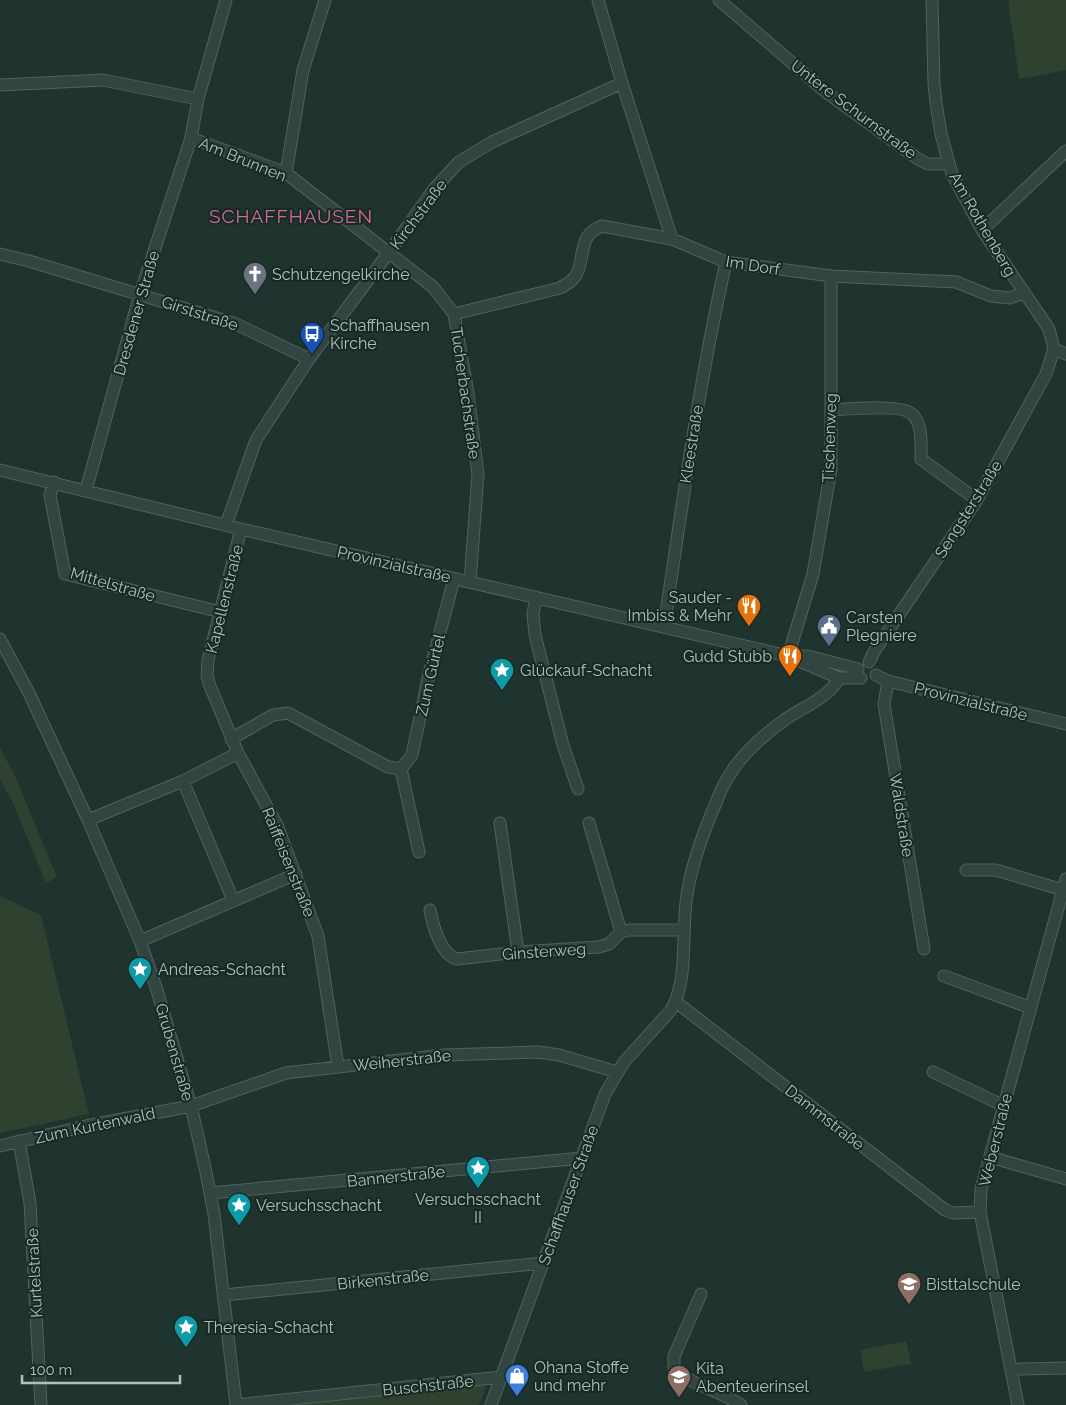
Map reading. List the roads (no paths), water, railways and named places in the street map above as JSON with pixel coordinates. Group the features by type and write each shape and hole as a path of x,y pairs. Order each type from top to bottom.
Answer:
{"street":[{"name":"Dresdener Straße","path":"86,490 140,294 192,138 198,99 226,0"},
{"path":"286,173 303,70 325,0"},
{"path":"598,0 622,83 672,239"},
{"name":"Untere Schurnstraße","path":"719,0 827,93 903,148 928,164 949,164"},
{"name":"Am Rothenberg","path":"932,0 934,84 941,134 952,174 982,230 1023,293 1049,328 1054,349"},
{"path":"0,85 103,80 198,99"},
{"name":"Kirchstraße","path":"226,525 256,440 309,359 434,189 459,162 492,142 622,83"},
{"name":"Am Brunnen","path":"192,138 286,173 433,287 454,314"},
{"path":"982,230 1066,151"},
{"name":"Tucherbachstraße","path":"470,582 478,474 468,393 454,314 560,288 571,282 577,271 585,240 592,229 602,226 672,239"},
{"name":"Im Dorf","path":"672,239 726,262 830,276 956,282 991,296 1010,298 1023,293"},
{"name":"Girststraße","path":"0,254 29,260 236,324 309,359"},
{"name":"Kleestraße","path":"664,628 695,418 726,262"},
{"name":"Tischenweg","path":"788,656 813,574 831,469 830,276"},
{"path":"1054,349 1066,354"},
{"name":"Sengsterstraße","path":"869,662 875,650 977,500 1046,374 1054,349"},
{"path":"832,410 897,408 912,413 918,423 921,439 921,459 977,500"},
{"name":"Provinzialstraße","path":"0,470 454,579 536,596 664,628 788,656 808,656 859,674 869,681 876,676 888,681 1066,724"},
{"name":"Mittelstraße","path":"54,482 50,495 65,574 221,612"},
{"name":"Kapellenstraße","path":"207,669 241,528"},
{"name":"Zum Gürtel","path":"401,769 412,755 428,674 454,579"},
{"path":"536,596 533,623 535,635 563,745 578,789"},
{"name":"Grubenstraße","path":"0,639 30,693 88,820 140,941 158,995 190,1106 210,1193 236,1405"},
{"name":"Provinzialstraße","path":"788,656 839,678 859,674"},
{"path":"859,674 861,664 869,662 876,667 876,676"},
{"name":"Raiffeisenstraße","path":"207,669 210,686 231,738 277,824 318,936 338,1067"},
{"path":"676,1002 681,983 687,895 695,857 725,782 732,770 761,738 782,721 832,689 839,678"},
{"name":"Waldstraße","path":"888,681 884,704 924,949"},
{"path":"231,738 273,715 288,712 388,767 401,769 419,852"},
{"path":"88,820 183,781 238,753"},
{"path":"183,781 233,900"},
{"path":"500,823 518,952"},
{"path":"589,823 620,932 630,930 684,930"},
{"path":"966,870 996,870 1065,884"},
{"path":"140,941 296,874"},
{"name":"Weberstraße","path":"1018,1405 980,1212 982,1189 1065,884"},
{"name":"Ginsterweg","path":"430,910 431,918 443,948 450,956 457,959 518,952 599,947 609,944 620,932"},
{"path":"944,976 1031,1008"},
{"name":"Schaffhauser Straße","path":"491,1405 602,1103 617,1072 676,1002"},
{"name":"Dammstraße","path":"676,1002 945,1210 953,1213 980,1212"},
{"name":"Weiherstraße","path":"190,1106 276,1075 444,1055 538,1052 559,1055 617,1072"},
{"path":"933,1072 1004,1106"},
{"name":"Zum Kurtenwald","path":"0,1146 190,1106"},
{"name":"Kurtelstraße","path":"19,1141 30,1203 41,1405"},
{"path":"990,1157 1066,1179"},
{"name":"Bannerstraße","path":"210,1193 582,1158"},
{"name":"Birkenstraße","path":"224,1296 543,1263"},
{"path":"701,1294 674,1356 674,1367 680,1374 741,1405"},
{"path":"1011,1372 1020,1369 1066,1368"},
{"name":"Buschstraße","path":"236,1405 501,1377"}],"place":[{"name":"Schutzengelkirche","path":"255,295"},
{"name":"Schaffhausen Kirche","path":"312,355"},
{"name":"Sauder - Imbiss & Mehr","path":"749,627"},
{"name":"Carsten Plegniere","path":"829,647"},
{"name":"Gudd Stubb","path":"790,677"},
{"name":"Glückauf-Schacht","path":"502,691"},
{"name":"Andreas-Schacht","path":"140,990"},
{"name":"Versuchsschacht II","path":"478,1189"},
{"name":"Versuchsschacht","path":"239,1226"},
{"name":"Bisttalschule","path":"909,1305"},
{"name":"Theresia-Schacht","path":"186,1348"},
{"name":"Ohana Stoffe und mehr","path":"517,1397"},
{"name":"Kita Abenteuerinsel","path":"679,1398"}],"district":[{"name":"SCHAFFHAUSEN","path":"291,216"}]}
